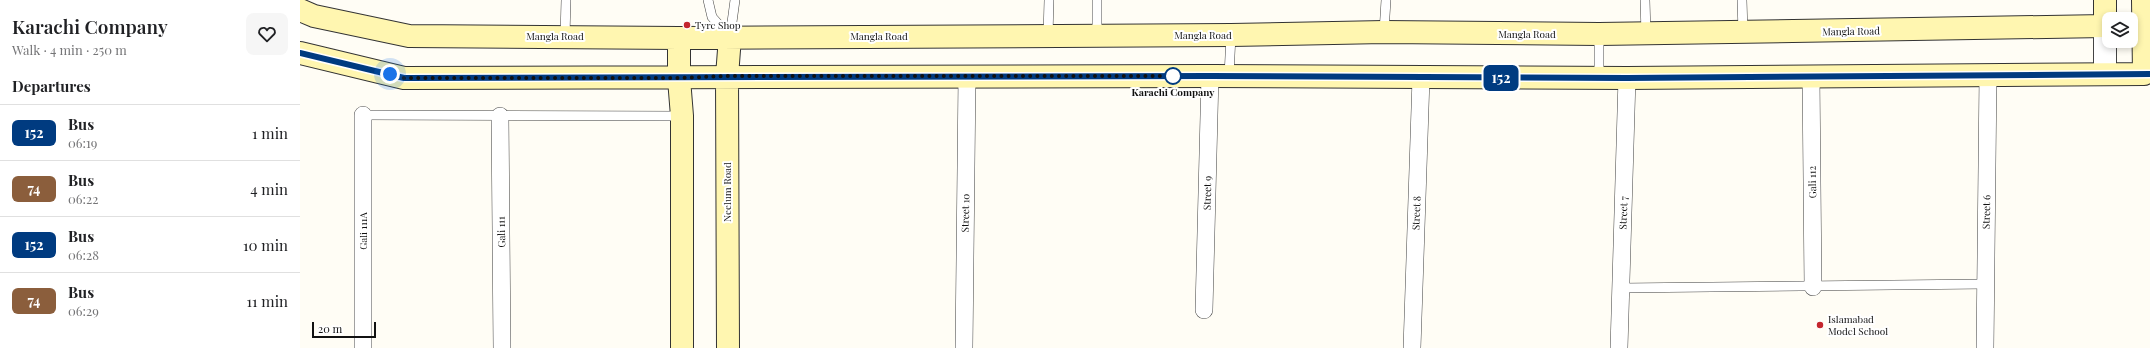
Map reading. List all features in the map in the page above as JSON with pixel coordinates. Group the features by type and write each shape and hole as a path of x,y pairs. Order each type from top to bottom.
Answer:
{"main road":[{"path":"2105,0 2106,12"},
{"path":"300,53 404,78 679,78 727,76 1219,76 1627,78 2105,73 2147,74 2142,26 2143,0"},
{"name":"Mangla Road","path":"300,10 314,16 409,36 679,38 1230,35 1384,32 1646,34 2102,26"},
{"name":"Neelum Road","path":"728,348 727,76 730,37"},
{"path":"679,38 679,78 682,116 682,348"}],"street":[{"path":"2105,73 2106,48"},
{"name":"Street 6","path":"1984,348 1988,75"},
{"name":"Street 9","path":"1204,310 1219,76"},
{"name":"Gali 112","path":"1811,76 1813,287"},
{"name":"Street 10","path":"964,348 967,77"},
{"name":"Street 8","path":"1412,348 1421,78"},
{"name":"Street 7","path":"1619,348 1627,78"},
{"name":"Gali 111A","path":"363,115 363,348"},
{"name":"Gali 111","path":"500,116 502,348"}],"lane":[{"path":"566,0 566,36"},
{"path":"708,0 712,17 730,37"},
{"path":"730,37 735,0"},
{"path":"1048,36 1049,0"},
{"path":"1097,0 1097,36"},
{"path":"1384,32 1386,0"},
{"path":"1645,0 1646,34"},
{"path":"1742,0 1743,32"},
{"path":"1599,34 1599,77"},
{"path":"1219,76 1230,35"},
{"path":"363,115 682,116"},
{"path":"1621,288 1985,284"}],"bus line":[{"name":"152","path":"300,53 404,78 1210,76 1627,78 2000,76 2105,73 2150,74"}],"place":[{"name":"Tyre Shop","path":"687,25"},
{"name":"Karachi Company","path":"1173,76"},
{"name":"Islamabad Model School","path":"1820,325"}],"route":[{"path":"390,74 404,78 1180,76 1173,76"}]}
